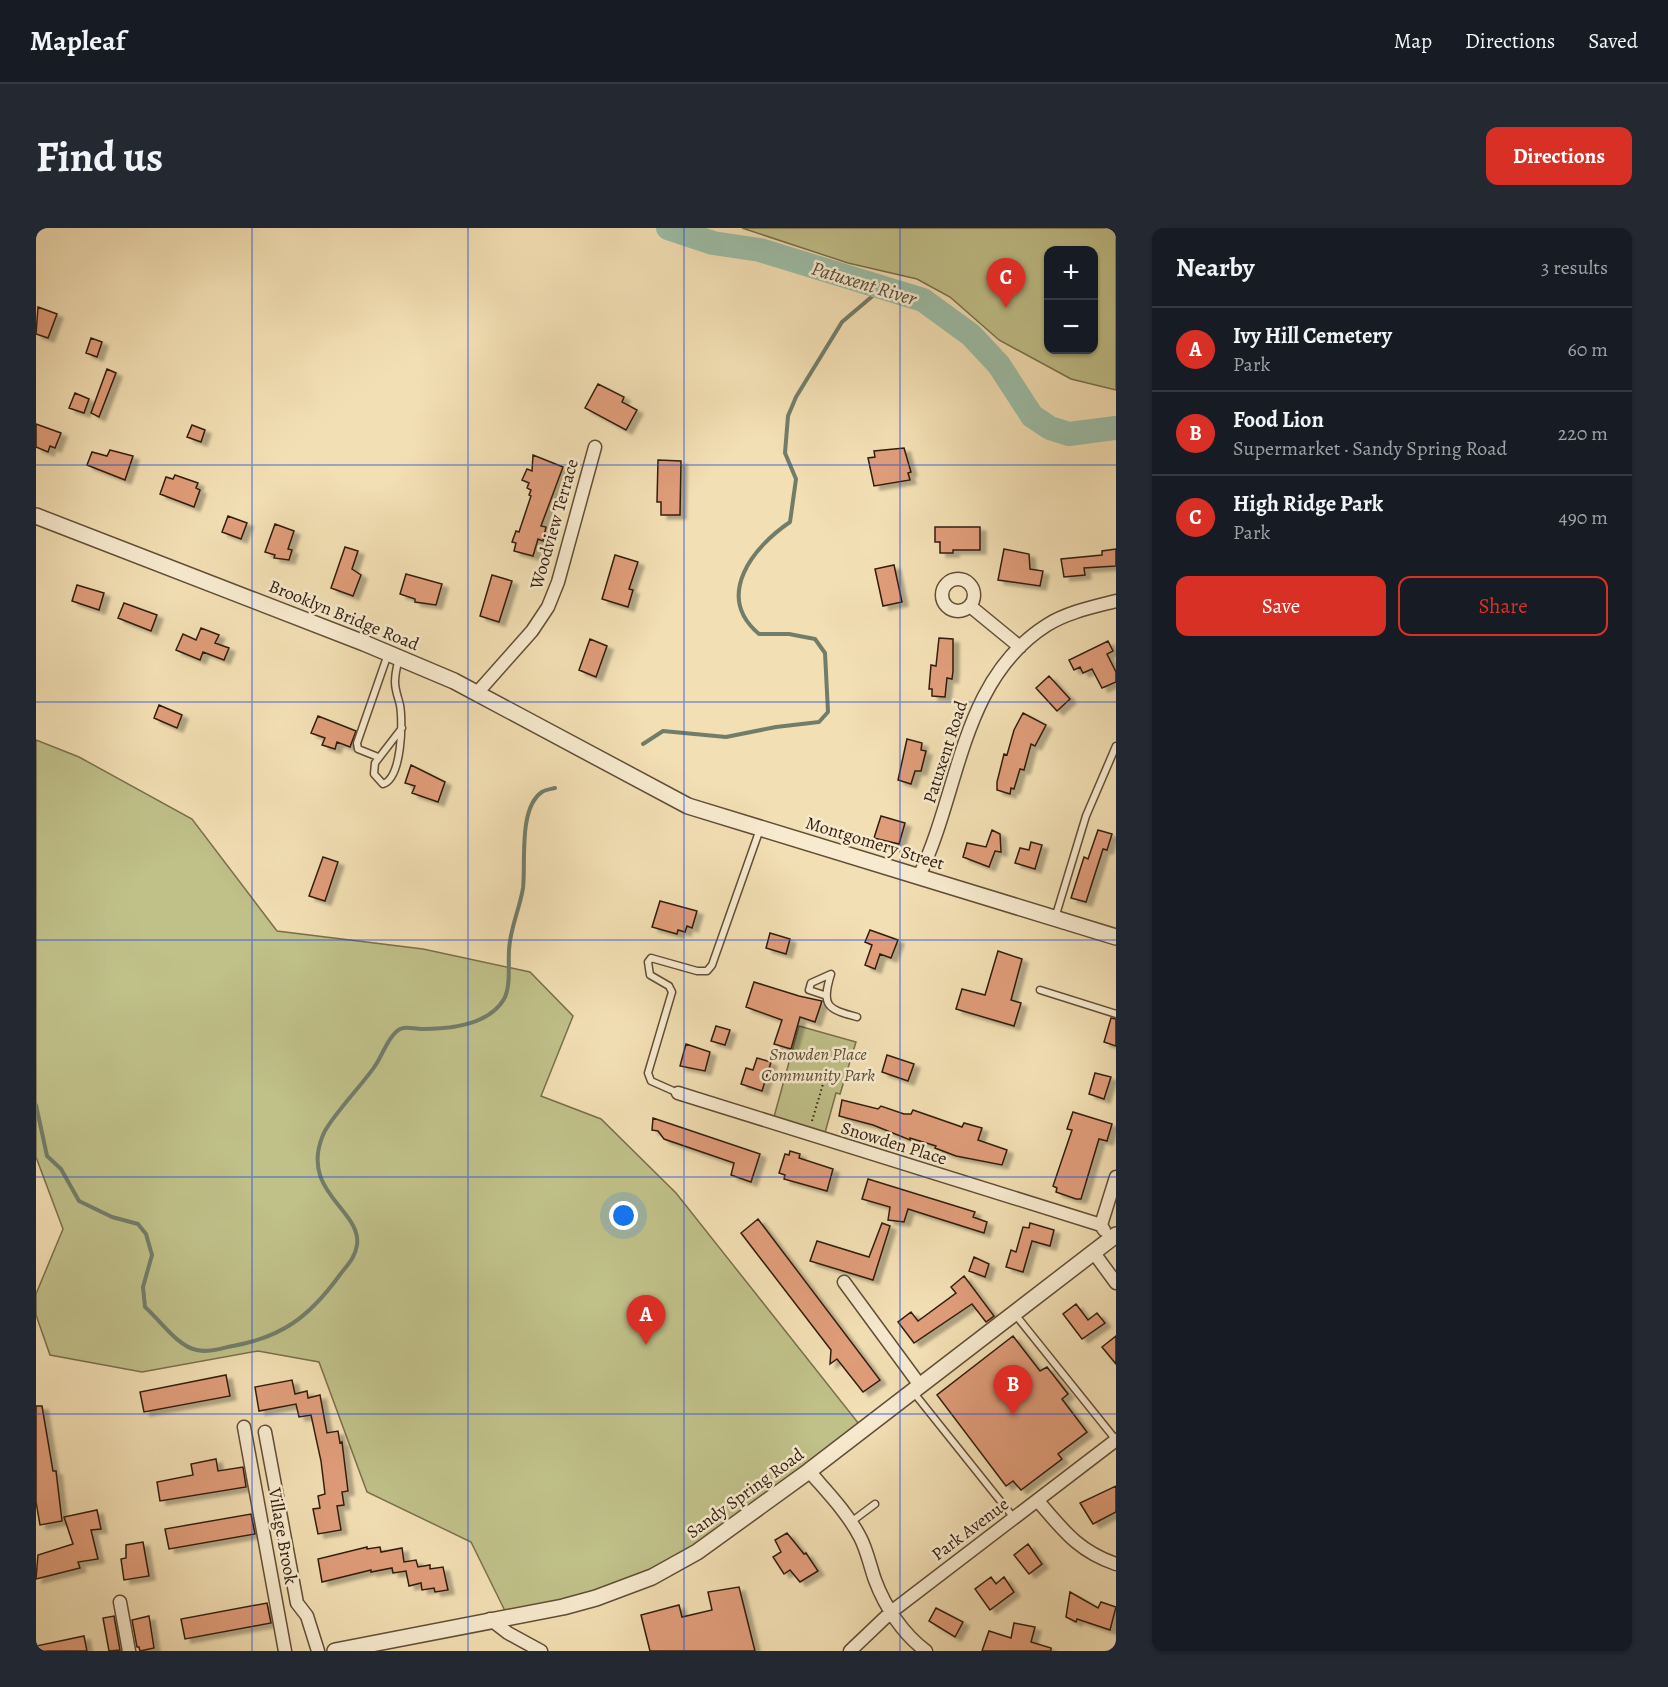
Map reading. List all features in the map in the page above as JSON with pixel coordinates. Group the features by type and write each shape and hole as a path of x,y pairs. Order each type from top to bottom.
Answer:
{"street":[{"name":"Woodview Terrace","path":"477,693 532,631 548,607 558,582 595,447"},
{"name":"Brooklyn Bridge Road","path":"36,516 394,655 477,693 627,775"},
{"name":"Patuxent Road","path":"919,876 938,834 977,708 1001,668 1020,647 1047,625 1074,612 1116,601"},
{"path":"970,606 1020,647"},
{"name":"Montgomery Street","path":"627,775 688,806 1116,938"},
{"name":"Snowden Place","path":"678,1093 808,1136 1101,1225"},
{"path":"1113,1238 1101,1225 1116,1177"},
{"name":"Sandy Spring Road","path":"334,1651 490,1619 563,1607 596,1598 652,1577 697,1552 809,1471 915,1387 1113,1238"},
{"path":"1095,1253 1116,1283"},
{"path":"844,1281 915,1387"},
{"name":"Village Brook","path":"244,1427 285,1651"},
{"path":"265,1432 297,1603 307,1616 318,1651"},
{"name":"Park Avenue","path":"850,1651 891,1612 1116,1440"},
{"path":"809,1471 851,1522 861,1539 882,1596 891,1612 901,1627 926,1651"},
{"path":"1038,1500 1075,1543 1089,1553 1116,1564"},
{"path":"120,1602 129,1651"},
{"path":"490,1619 516,1638 541,1651"}],"lane":[{"path":"394,655 395,682 402,728 392,776 383,784 374,774 378,757 402,728"},
{"path":"378,757 358,749 357,743 394,655"},
{"path":"1055,918 1086,816 1116,746"},
{"path":"678,1093 651,1081 648,1073 672,992 669,986 650,975 648,962 651,958 697,971 707,971 712,965 760,828"},
{"path":"1040,990 1116,1014"},
{"path":"824,995 826,1003 837,1011 857,1017"},
{"path":"1013,1313 1116,1440"},
{"path":"915,1387 1014,1518"},
{"path":"851,1522 875,1504"}],"path":[{"path":"808,1136 823,1084"}],"green space":[{"path":"742,228 1116,228 1116,390 1071,379 999,340 950,297 917,279 848,263"},
{"path":"36,740 79,757 192,819 277,931 423,949 530,972 573,1016 541,1096 601,1119 676,1193 863,1429 697,1552 615,1592 508,1617 471,1542 367,1492 319,1362 258,1351 142,1372 50,1355 36,1315 36,1294 63,1229 36,1157"},
{"name":"Snowden Place Community Park","path":"799,1026 856,1042 840,1094 836,1093 823,1140 772,1124"}],"building":[{"path":"38,307 57,314 48,338 36,334"},
{"path":"91,338 102,342 97,357 86,353"},
{"path":"107,369 116,373 99,417 91,413"},
{"path":"598,384 624,397 622,402 637,410 626,430 585,408"},
{"path":"75,393 89,399 84,413 69,408"},
{"path":"36,424 61,433 55,448 50,446 48,452 36,447"},
{"path":"192,425 205,430 201,442 187,437"},
{"path":"904,448 911,472 908,473 910,480 874,486 868,458 875,457 874,451"},
{"path":"110,450 133,456 125,480 87,465 92,452 107,456"},
{"path":"533,455 563,467 541,526 546,527 543,541 538,539 533,556 514,551 516,543 512,542 516,531 519,532 531,496 529,495 531,490 527,488 529,483 522,480 527,469 532,471"},
{"path":"658,460 681,461 680,515 661,515 661,502 657,502"},
{"path":"175,475 198,483 196,488 200,490 194,507 160,494 166,477 173,479"},
{"path":"228,516 247,523 241,539 222,532"},
{"path":"275,524 294,531 288,549 292,550 289,560 274,558 275,555 265,552"},
{"path":"935,527 980,527 980,550 953,550 953,553 940,553 940,542 935,542"},
{"path":"345,547 358,551 352,569 361,575 353,596 331,588"},
{"path":"1004,549 1029,554 1030,569 1043,571 1040,586 998,580"},
{"path":"1116,549 1116,566 1084,568 1085,575 1064,577 1061,559 1102,555 1102,551"},
{"path":"615,555 638,562 629,589 633,590 628,607 602,599"},
{"path":"894,565 902,602 883,606 875,569"},
{"path":"406,574 442,584 436,605 415,602 415,599 400,594"},
{"path":"492,575 512,581 499,622 480,616"},
{"path":"77,585 104,593 99,610 72,601"},
{"path":"124,603 157,615 151,631 118,618"},
{"path":"201,628 219,635 215,643 229,648 224,660 203,652 200,660 176,650 183,634 196,640"},
{"path":"939,638 953,639 952,679 947,678 945,697 932,696 932,689 929,689 931,665 936,666"},
{"path":"590,639 607,646 596,677 579,670"},
{"path":"1108,641 1113,651 1107,654 1116,672 1116,682 1102,688 1092,669 1083,673 1080,667 1074,670 1069,660"},
{"path":"1049,676 1070,699 1057,711 1036,688"},
{"path":"159,705 182,715 177,728 154,718"},
{"path":"1023,713 1046,725 1035,746 1031,744 1024,770 1020,769 1014,789 1011,788 1010,794 997,790 997,782 1004,754 1007,755 1014,730"},
{"path":"318,716 356,731 350,747 337,742 335,749 322,745 325,738 311,733"},
{"path":"907,739 922,743 921,750 926,751 921,771 915,771 911,784 898,780"},
{"path":"411,765 445,782 438,802 412,793 415,786 405,783"},
{"path":"881,816 905,823 899,844 874,838"},
{"path":"992,830 1000,834 1001,852 995,851 989,867 963,857 967,843 986,847"},
{"path":"1098,830 1112,834 1107,850 1103,849 1086,902 1071,898 1084,857 1088,859"},
{"path":"1031,842 1042,845 1035,869 1015,863 1020,848 1029,850"},
{"path":"323,857 338,862 325,901 309,896"},
{"path":"660,901 697,911 692,928 687,926 685,932 678,930 677,934 652,927"},
{"path":"870,930 898,940 891,958 880,954 875,969 865,965 872,945 865,942"},
{"path":"770,933 790,939 786,954 766,948"},
{"path":"998,951 1022,959 1011,1000 1021,1003 1014,1026 956,1009 962,989 985,995"},
{"path":"754,982 822,1001 815,1022 800,1017 791,1049 774,1044 782,1020 746,1007"},
{"path":"1111,1018 1116,1019 1116,1046 1104,1042"},
{"path":"716,1026 730,1030 725,1045 711,1041"},
{"path":"686,1044 710,1052 705,1071 680,1066"},
{"path":"887,1055 914,1064 908,1081 882,1072"},
{"path":"757,1058 771,1062 762,1091 741,1084 746,1068 753,1070"},
{"path":"1095,1073 1111,1077 1104,1099 1089,1094"},
{"path":"842,1100 878,1109 881,1106 904,1114 911,1114 913,1110 962,1127 964,1123 982,1128 978,1140 1007,1150 1002,1165 956,1156 935,1148 936,1146 910,1138 910,1140 873,1125 839,1116"},
{"path":"1073,1112 1112,1124 1107,1141 1099,1139 1081,1199 1056,1192 1057,1188 1053,1186 1072,1130 1067,1129"},
{"path":"653,1118 760,1154 751,1182 731,1175 734,1163 664,1139 658,1131 652,1130"},
{"path":"790,1151 800,1154 799,1158 833,1169 827,1191 784,1179 785,1175 779,1173 785,1154 789,1155"},
{"path":"868,1179 975,1212 973,1217 987,1222 984,1233 908,1209 904,1222 888,1220 890,1207 862,1199"},
{"path":"758,1219 880,1380 863,1392 837,1359 830,1364 831,1350 741,1233"},
{"path":"882,1223 890,1226 873,1280 810,1261 817,1241 869,1257"},
{"path":"1030,1223 1054,1230 1050,1246 1032,1241 1023,1272 1006,1267 1011,1250 1016,1252 1023,1227 1029,1228"},
{"path":"974,1257 989,1264 985,1277 969,1271"},
{"path":"964,1276 994,1316 986,1322 972,1304 914,1343 898,1322 911,1312 918,1321 956,1293 951,1287"},
{"path":"1076,1304 1088,1320 1097,1313 1105,1323 1082,1339 1063,1314"},
{"path":"1013,1336 1040,1371 1047,1367 1068,1394 1062,1399 1087,1432 1058,1454 1062,1459 1021,1490 1013,1481 1006,1486 937,1395"},
{"path":"1116,1336 1116,1364 1102,1347"},
{"path":"226,1375 230,1396 144,1412 140,1392"},
{"path":"292,1380 295,1394 307,1391 308,1398 320,1395 327,1433 338,1431 340,1443 342,1442 348,1491 342,1492 344,1505 337,1506 341,1530 318,1534 313,1509 320,1508 318,1496 325,1494 321,1461 311,1415 299,1417 296,1404 259,1411 255,1387"},
{"path":"36,1406 42,1406 53,1471 56,1471 62,1521 40,1525 36,1502"},
{"path":"216,1459 218,1471 243,1467 246,1487 160,1501 157,1482 193,1475 191,1464"},
{"path":"1116,1486 1116,1512 1093,1524 1080,1503"},
{"path":"97,1510 101,1529 91,1530 98,1559 78,1562 80,1568 36,1579 38,1555 73,1544 64,1517"},
{"path":"251,1514 255,1534 169,1549 165,1529"},
{"path":"787,1533 804,1554 806,1553 818,1571 800,1582 790,1570 784,1574 773,1557 781,1552 775,1540"},
{"path":"143,1542 149,1576 124,1580 121,1559 126,1558 126,1545"},
{"path":"1028,1544 1042,1564 1029,1574 1014,1555"},
{"path":"367,1547 367,1549 380,1547 381,1552 402,1548 404,1562 416,1560 418,1567 430,1565 430,1569 443,1567 448,1590 435,1592 434,1588 422,1590 421,1583 409,1586 406,1571 393,1573 392,1568 371,1572 371,1570 322,1582 318,1559"},
{"path":"991,1577 996,1584 1004,1577 1014,1592 990,1610 975,1589"},
{"path":"739,1587 755,1651 650,1651 641,1615 679,1605 682,1617 712,1610 708,1592"},
{"path":"1070,1592 1098,1608 1101,1602 1116,1607 1110,1630 1077,1619 1076,1622 1066,1617"},
{"path":"267,1603 271,1623 185,1639 181,1619"},
{"path":"936,1608 963,1622 955,1637 929,1621"},
{"path":"114,1616 120,1650 109,1651 103,1618"},
{"path":"149,1616 154,1648 140,1651 137,1647 132,1620"},
{"path":"1014,1623 1035,1627 1031,1642 1051,1648 1051,1651 982,1651 989,1631 1011,1638"},
{"path":"84,1636 87,1651 36,1651 36,1646"}],"waterway":[{"name":"Patuxent River","path":"668,228 713,243 760,250 923,300 971,335 999,365 1032,416 1050,428 1069,434 1116,428"},
{"path":"643,744 663,731 726,737 776,727 819,722 828,712 825,653 815,639 789,634 759,634 746,619 740,604 739,588 752,558 776,532 790,522 796,479 785,453 788,416 796,397 842,322 882,288"},
{"path":"36,1105 47,1156 61,1169 79,1201 112,1217 138,1224 146,1234 152,1255 143,1287 145,1307 176,1338 190,1348 210,1351 250,1342 280,1331 317,1303 356,1250 356,1233 325,1186 319,1171 318,1155 326,1128 375,1066 389,1041 400,1029 433,1029 467,1024 489,1015 504,999 508,982 510,942 523,888 526,823 529,810 534,800 542,792 555,788"}],"place":[{"name":"High Ridge Park","path":"1006,308"},
{"name":"Ivy Hill Cemetery","path":"646,1345"},
{"name":"Food Lion","path":"1013,1415"}]}
